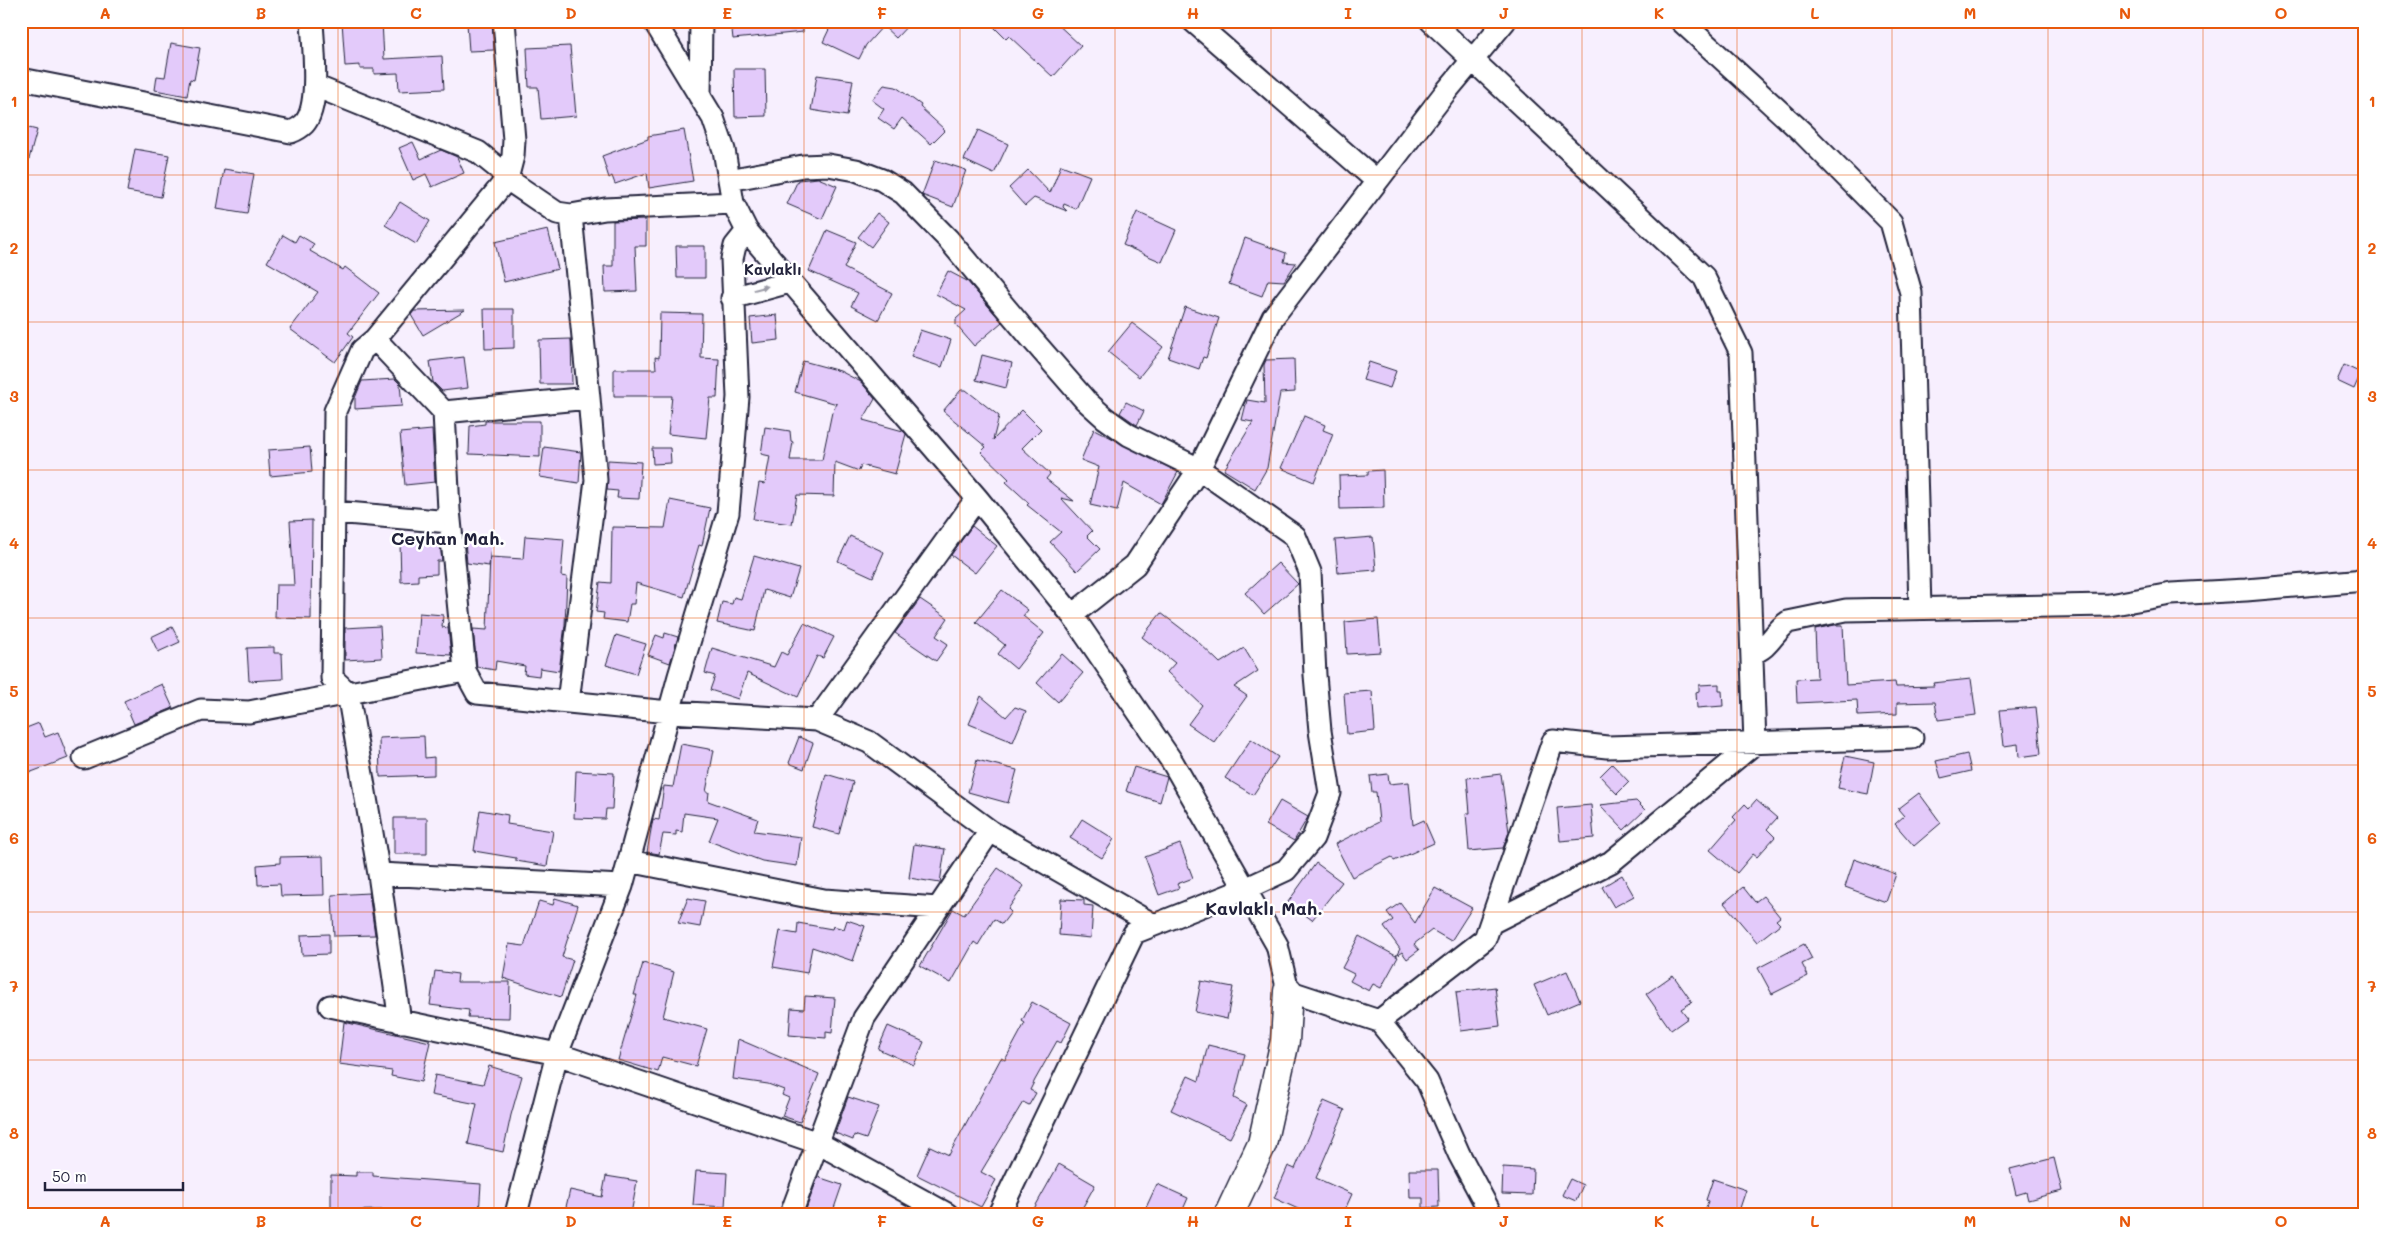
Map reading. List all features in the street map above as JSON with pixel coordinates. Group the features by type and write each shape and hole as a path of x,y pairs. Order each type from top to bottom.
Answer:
{"street":[{"path":"21,79 291,132 304,124 309,117 315,86 312,21"},
{"path":"400,1022 379,874 348,693 332,678 335,411 362,350 375,339 507,179 513,156 514,140 504,21"},
{"path":"654,21 713,118 724,150 733,203 747,231 977,498 1072,615 1173,763 1276,945 1288,991 1286,1041 1262,1144 1229,1214"},
{"path":"700,97 701,21"},
{"path":"1193,21 1377,181"},
{"path":"1431,21 1704,277 1741,353 1755,742"},
{"path":"1072,615 1135,565 1199,469 1273,317 1377,181 1505,21"},
{"path":"1681,21 1803,133 1891,222 1911,293 1920,608"},
{"path":"315,86 462,144 491,162 507,179 557,213 571,216 606,209 733,203"},
{"path":"729,180 803,166 828,165 856,170 882,180 903,193 948,239 1037,345 1104,418 1129,435 1199,469 1295,536 1310,572 1320,731 1330,793 1313,838 1286,870 1245,889 1134,933 999,1214"},
{"path":"568,702 596,480 571,216"},
{"path":"516,1214 557,1054 622,886 669,712 728,513 738,397 732,298 732,259 735,246 747,231"},
{"path":"732,298 790,282"},
{"path":"375,339 444,412 450,522 464,671 477,694 669,712 817,720 869,742 990,831 1154,925"},
{"path":"444,412 589,398"},
{"path":"817,720 977,498"},
{"path":"334,512 450,522"},
{"path":"1752,653 1764,648 1781,627 1796,619 1846,610 2109,605 2171,594 2365,580"},
{"path":"84,758 201,710 249,712 464,671"},
{"path":"1379,1021 1485,939 1553,741 1607,747 1912,738"},
{"path":"1491,923 1611,862 1755,742"},
{"path":"791,1214 864,1018 990,831"},
{"path":"629,861 824,900 938,908"},
{"path":"379,874 622,886"},
{"path":"1288,991 1379,1021 1427,1080 1459,1154 1491,1214"},
{"path":"330,1006 557,1054 818,1143 946,1214"}],"building":[{"path":"342,21 382,21 384,59 442,56 444,89 399,91 398,73 374,74 374,69 360,69 360,65 345,66"},
{"path":"731,21 803,21 803,32 733,39"},
{"path":"833,21 912,21 896,38 883,26 866,45 859,59 823,42"},
{"path":"988,21 1054,21 1081,46 1053,77 1009,36 1006,39"},
{"path":"492,22 494,50 469,51 467,23"},
{"path":"171,43 200,48 194,80 190,79 187,96 155,90 157,76 165,77"},
{"path":"570,46 576,116 541,119 538,87 529,87 527,48"},
{"path":"734,69 765,69 766,116 735,117"},
{"path":"817,75 853,80 847,116 811,110"},
{"path":"884,85 896,87 921,105 920,107 945,130 931,144 902,118 894,129 878,118 884,109 872,100"},
{"path":"21,126 37,130 26,170 21,170"},
{"path":"684,130 693,181 649,188 647,173 615,184 612,176 609,178 602,156 648,139 648,136"},
{"path":"978,130 1008,144 994,174 964,160"},
{"path":"413,142 421,159 441,150 457,157 464,173 432,187 426,174 413,180 399,148"},
{"path":"135,149 169,155 161,197 127,191"},
{"path":"935,160 966,170 953,207 922,195"},
{"path":"1061,165 1090,176 1076,209 1064,204 1063,207 1067,211 1034,198 1025,206 1009,188 1028,170 1050,193"},
{"path":"224,169 254,174 247,214 217,209"},
{"path":"818,178 837,186 822,219 787,204 798,180"},
{"path":"400,202 430,221 416,244 385,225"},
{"path":"1137,212 1176,230 1162,262 1123,245"},
{"path":"877,213 889,222 871,247 858,237"},
{"path":"646,220 646,246 635,246 637,291 605,292 604,266 613,266 613,221"},
{"path":"548,230 558,269 504,282 495,242"},
{"path":"827,230 856,242 844,268 892,293 878,320 851,306 858,293 809,271"},
{"path":"283,235 295,242 299,235 314,244 310,251 343,270 345,267 379,293 348,333 353,337 335,362 290,329 318,292 267,262"},
{"path":"1245,238 1286,253 1284,262 1296,263 1284,281 1268,280 1262,296 1229,284"},
{"path":"676,246 705,246 705,278 677,278"},
{"path":"948,271 967,281 1002,322 974,346 956,325 956,319 966,310 936,294"},
{"path":"1185,307 1219,318 1206,358 1203,357 1199,369 1168,358"},
{"path":"484,309 514,309 514,348 485,349"},
{"path":"465,310 423,335 411,315 414,311"},
{"path":"660,313 702,314 701,358 719,359 717,398 710,398 706,438 668,434 672,396 614,396 614,369 656,369 655,357 659,358"},
{"path":"777,315 779,340 752,343 750,318"},
{"path":"1132,323 1163,347 1139,377 1108,352"},
{"path":"920,330 951,340 942,367 911,357"},
{"path":"571,339 572,384 540,384 539,340"},
{"path":"982,355 1012,363 1006,388 976,380"},
{"path":"464,357 468,388 442,391 433,382 430,361"},
{"path":"1294,359 1295,392 1280,393 1267,468 1255,489 1224,470 1253,422 1242,420 1247,400 1265,403 1264,365 1266,360"},
{"path":"803,361 840,371 861,382 875,399 863,420 903,431 906,434 895,474 861,465 859,471 835,462 834,496 797,495 792,524 753,519 759,483 765,484 770,456 761,454 765,427 790,431 791,441 793,442 790,460 822,460 832,412 837,404 795,392"},
{"path":"1369,362 1396,371 1390,388 1363,380"},
{"path":"2344,365 2361,373 2354,389 2337,381"},
{"path":"395,379 400,384 402,406 355,409 355,398 362,381"},
{"path":"961,390 966,390 999,416 993,440 1022,410 1041,429 1022,448 1050,474 1046,479 1074,501 1061,498 1092,531 1087,536 1100,549 1077,571 1050,542 1061,532 1027,505 1029,503 1006,482 1009,479 981,452 986,447 943,411"},
{"path":"1126,402 1144,411 1137,425 1120,413"},
{"path":"1304,416 1325,425 1323,430 1333,434 1314,482 1281,468"},
{"path":"485,421 540,421 540,457 469,454 470,426 485,424"},
{"path":"1094,429 1178,472 1161,504 1124,483 1117,511 1090,505 1099,467 1081,460"},
{"path":"432,430 435,482 405,485 400,433"},
{"path":"310,447 312,472 270,476 268,450"},
{"path":"544,447 581,452 579,483 540,477"},
{"path":"652,448 670,448 671,463 653,464"},
{"path":"608,460 641,462 639,499 617,498 618,491 607,490"},
{"path":"1383,470 1384,508 1340,509 1339,476 1368,475 1368,471"},
{"path":"670,500 710,508 702,546 699,545 684,597 636,583 634,604 630,604 627,622 603,619 604,613 596,612 600,582 611,583 612,527 665,528"},
{"path":"312,520 311,619 275,618 276,585 294,585 290,521"},
{"path":"972,526 997,546 975,573 951,555"},
{"path":"525,536 564,539 561,576 567,577 565,625 559,671 540,668 539,676 524,674 525,666 496,661 495,670 477,667 473,629 487,630 490,557 523,559"},
{"path":"850,536 884,552 873,577 838,561"},
{"path":"1373,537 1376,570 1338,573 1335,540"},
{"path":"400,542 440,542 442,561 437,561 437,574 418,575 418,581 401,582"},
{"path":"465,542 491,544 489,566 467,563"},
{"path":"754,556 799,569 790,598 764,590 755,631 717,623 722,602 732,604 734,597 741,599"},
{"path":"1278,563 1298,584 1264,614 1245,593"},
{"path":"1002,590 1028,610 1023,616 1044,633 1016,669 998,654 1005,645 976,622"},
{"path":"920,599 948,618 936,636 948,644 936,661 895,633"},
{"path":"419,613 443,615 442,627 448,628 451,655 416,653"},
{"path":"1161,613 1195,639 1220,663 1244,648 1258,671 1234,687 1247,696 1214,742 1188,724 1202,705 1167,672 1175,663 1142,637"},
{"path":"1378,619 1381,652 1347,654 1345,622"},
{"path":"804,623 834,637 823,658 817,656 798,697 747,673 738,699 710,690 715,676 705,673 712,648 774,667 781,652 787,655"},
{"path":"1843,625 1846,685 1895,682 1896,687 1934,686 1933,683 1971,679 1976,715 1938,720 1935,702 1897,703 1897,714 1858,716 1857,700 1797,703 1796,679 1817,678 1815,629"},
{"path":"380,626 382,658 345,660 345,628"},
{"path":"172,627 180,642 158,652 151,637"},
{"path":"665,633 678,637 670,663 648,655 656,635 664,638"},
{"path":"616,635 646,644 636,674 606,665"},
{"path":"274,647 274,653 282,653 283,679 249,681 247,648"},
{"path":"1062,654 1083,673 1058,702 1037,683"},
{"path":"162,684 173,708 134,724 124,701"},
{"path":"1719,684 1719,691 1722,691 1723,706 1697,708 1696,692 1699,691 1699,685"},
{"path":"1372,691 1375,731 1347,734 1344,693"},
{"path":"981,696 1006,717 1015,707 1026,711 1013,742 969,724"},
{"path":"2036,707 2041,754 2019,757 2018,744 2004,746 2000,710"},
{"path":"39,723 45,737 58,732 68,758 21,776 21,730"},
{"path":"424,736 425,758 434,757 434,775 380,777 379,738"},
{"path":"799,737 813,743 804,769 789,763"},
{"path":"1251,739 1278,757 1253,795 1225,778"},
{"path":"681,744 714,750 706,792 709,792 708,801 758,819 754,831 801,837 797,866 762,861 709,841 718,818 684,813 682,832 676,831 676,835 663,834 659,854 647,852 653,819 659,820 664,786 673,787"},
{"path":"1967,754 1971,771 1941,778 1936,761"},
{"path":"1845,756 1874,762 1868,794 1838,788"},
{"path":"977,760 1017,770 1008,803 968,792"},
{"path":"1612,764 1629,782 1617,794 1600,776"},
{"path":"1134,767 1167,777 1160,802 1126,791"},
{"path":"576,771 614,773 612,809 606,809 605,819 574,818"},
{"path":"826,774 853,782 839,834 812,827"},
{"path":"1388,774 1389,784 1409,782 1413,825 1424,820 1434,843 1394,861 1392,857 1352,877 1335,844 1379,822 1376,792 1372,792 1370,776"},
{"path":"1501,774 1509,832 1503,848 1469,851 1466,813 1470,813 1467,778"},
{"path":"1919,793 1941,823 1914,846 1895,824 1904,816 1898,809"},
{"path":"1756,800 1777,818 1767,829 1775,837 1757,857 1753,854 1737,873 1710,850 1736,820 1733,817 1745,804 1749,808"},
{"path":"1280,801 1308,817 1294,841 1266,825"},
{"path":"1636,801 1645,810 1624,830 1600,805"},
{"path":"1591,805 1594,838 1560,841 1557,808"},
{"path":"480,810 508,815 507,824 553,831 547,866 516,861 516,858 474,851"},
{"path":"394,818 427,818 427,854 394,854"},
{"path":"1082,819 1114,839 1102,858 1070,838"},
{"path":"914,844 945,849 940,883 909,878"},
{"path":"1180,844 1193,878 1177,884 1179,888 1159,895 1145,857"},
{"path":"323,856 324,895 281,896 280,884 258,885 257,865 280,863 280,857"},
{"path":"1854,859 1896,874 1886,902 1845,887"},
{"path":"1316,863 1342,882 1312,920 1288,902"},
{"path":"998,868 1024,886 1008,909 1011,912 1002,924 994,919 978,945 974,942 951,983 920,966 953,909 964,915"},
{"path":"1622,875 1634,896 1614,907 1602,887"},
{"path":"1743,887 1755,902 1763,896 1780,917 1776,920 1780,924 1757,942 1724,903"},
{"path":"1435,888 1472,908 1451,941 1432,930 1414,944 1419,950 1407,959 1402,952 1396,956 1400,949 1384,927 1393,920 1387,912 1400,903 1415,923"},
{"path":"369,893 375,935 334,936 332,895"},
{"path":"555,898 578,905 562,957 573,960 561,997 503,978 509,944 524,946 539,901 553,905"},
{"path":"688,898 705,901 700,927 678,923"},
{"path":"1061,899 1084,900 1084,905 1093,906 1091,938 1059,935"},
{"path":"847,920 865,926 853,961 812,947 807,973 773,967 780,931 797,934 798,923 832,929 833,926 844,929"},
{"path":"329,934 329,954 302,955 301,935"},
{"path":"1359,936 1398,957 1381,988 1373,984 1369,991 1350,981 1354,974 1342,968"},
{"path":"1804,944 1812,959 1802,964 1808,976 1772,994 1758,968"},
{"path":"643,963 674,972 663,1017 707,1029 696,1066 662,1057 658,1072 618,1060 637,995 634,995"},
{"path":"435,971 458,974 457,982 510,982 509,1018 468,1017 469,1010 430,1005"},
{"path":"1567,971 1580,1001 1547,1015 1534,985"},
{"path":"1673,975 1692,1002 1681,1009 1688,1018 1671,1030 1646,994"},
{"path":"1201,981 1233,987 1227,1019 1195,1012"},
{"path":"1495,987 1500,1026 1461,1031 1456,992"},
{"path":"805,996 835,998 832,1033 826,1032 826,1038 789,1035 791,1008 804,1009"},
{"path":"1032,1002 1071,1023 1061,1043 1057,1041 1035,1080 1030,1090 1036,1093 1029,1105 1023,1102 981,1172 996,1180 981,1207 917,1175 930,1146 949,1155 1001,1058 1005,1060 1025,1023 1022,1021"},
{"path":"344,1022 430,1042 421,1082 391,1076 392,1071 339,1064"},
{"path":"888,1026 924,1042 914,1065 878,1049"},
{"path":"738,1039 819,1074 800,1122 782,1116 789,1098 782,1095 784,1090 768,1084 733,1079"},
{"path":"1208,1045 1245,1054 1234,1098 1247,1105 1230,1138 1171,1110 1188,1076 1199,1081"},
{"path":"489,1066 522,1076 503,1152 468,1144 477,1104 431,1095 435,1075 483,1084"},
{"path":"848,1097 879,1107 866,1139 854,1135 853,1140 835,1133"},
{"path":"1324,1101 1345,1110 1316,1178 1352,1194 1343,1214 1309,1214 1274,1198 1288,1166 1295,1169"},
{"path":"2054,1158 2062,1191 2028,1200 2026,1192 2016,1195 2010,1169"},
{"path":"1059,1164 1095,1185 1079,1214 1031,1214"},
{"path":"1503,1167 1533,1169 1532,1195 1502,1194"},
{"path":"1409,1170 1438,1170 1439,1207 1423,1208 1423,1198 1410,1198"},
{"path":"696,1171 727,1173 725,1207 693,1205"},
{"path":"356,1172 373,1172 373,1176 481,1184 479,1214 395,1214 382,1213 382,1210 331,1211 331,1175 356,1176"},
{"path":"606,1176 637,1181 631,1214 598,1210 597,1214 565,1211 570,1190 602,1197"},
{"path":"818,1177 842,1185 832,1214 805,1212"},
{"path":"1570,1179 1583,1185 1576,1201 1562,1195"},
{"path":"1713,1179 1746,1190 1738,1214 1704,1214 1708,1201 1706,1200"},
{"path":"1157,1184 1188,1198 1181,1214 1143,1214"}],"district":[{"name":"Kavlaklı","path":"773,270"},
{"name":"Ceyhan Mah.","path":"448,539"},
{"name":"Kavlaklı Mah.","path":"1264,909"}]}
